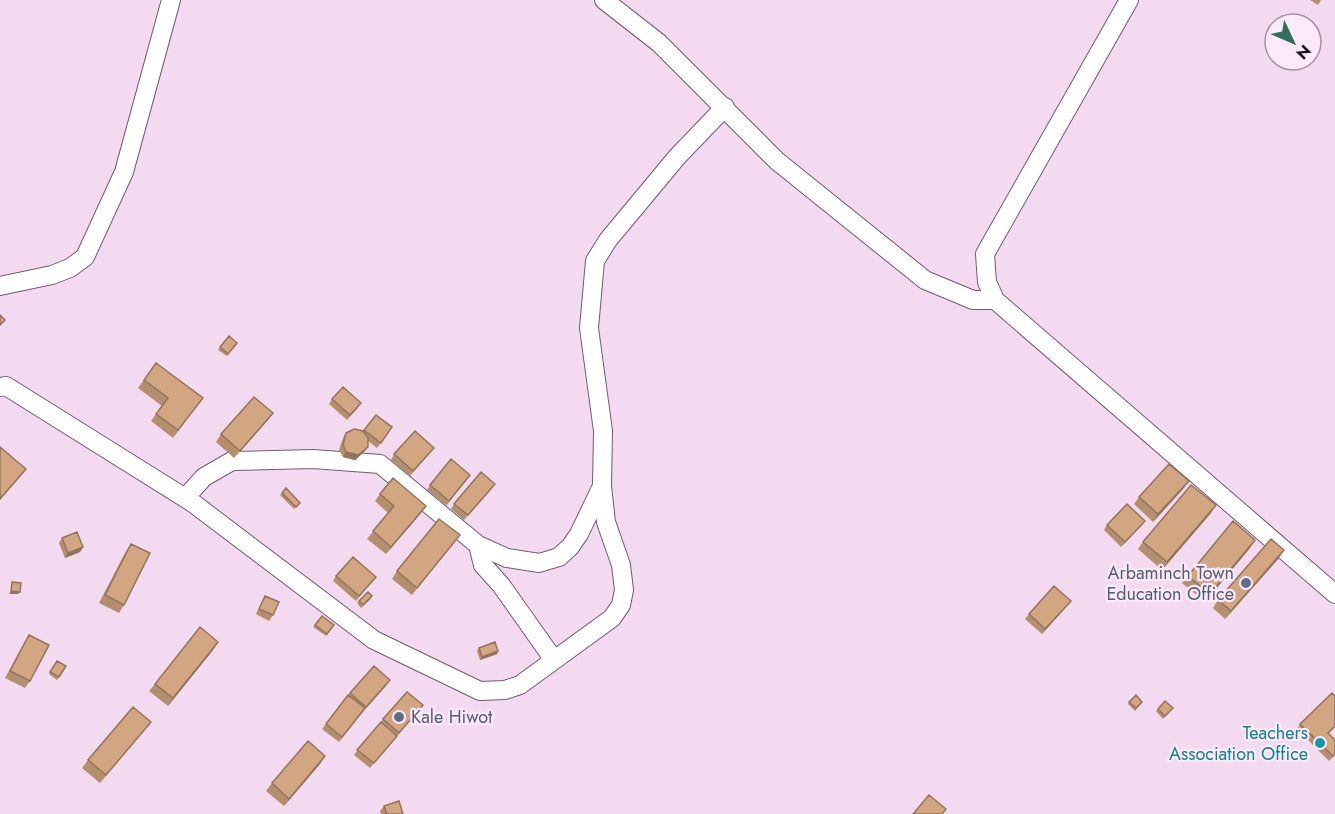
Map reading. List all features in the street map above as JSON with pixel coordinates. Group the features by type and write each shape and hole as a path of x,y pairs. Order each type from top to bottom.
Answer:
{"street":[{"path":"0,286 52,275 70,268 85,257 124,172 171,0"},
{"path":"604,0 658,43 777,161 925,280 973,300 994,300"},
{"path":"1130,0 986,254 987,282 994,300 1335,594"},
{"path":"2,385 185,498 374,640 480,691 506,690 520,685 612,618 621,605 624,590 621,565 606,522 602,486 603,431 589,328 595,261 608,240 677,157 725,107"},
{"path":"185,498 204,477 232,461 313,459 380,464 478,545 525,563 539,563 559,557 579,534 602,486"},
{"path":"478,545 483,565 501,585 554,660"}],"building":[{"path":"0,315 5,320 0,325"},
{"path":"229,336 237,343 228,354 220,347"},
{"path":"156,363 203,398 178,430 156,414 168,398 144,380"},
{"path":"343,387 361,403 350,415 332,399"},
{"path":"254,397 273,413 240,451 221,434"},
{"path":"376,415 392,427 381,443 364,430"},
{"path":"354,429 363,431 368,438 368,447 358,455 346,452 343,445 346,433"},
{"path":"415,431 434,448 413,471 394,454"},
{"path":"0,447 26,469 0,499"},
{"path":"451,459 470,475 449,501 430,485"},
{"path":"1169,464 1189,481 1158,514 1139,497"},
{"path":"481,472 495,484 468,515 454,504"},
{"path":"393,478 426,506 391,547 373,531 394,506 380,494"},
{"path":"1191,485 1216,505 1167,562 1143,542"},
{"path":"286,488 300,503 296,507 282,493"},
{"path":"1127,504 1145,521 1125,542 1107,525"},
{"path":"439,519 460,535 417,588 397,571"},
{"path":"1233,521 1255,540 1210,594 1188,576"},
{"path":"77,532 83,547 68,553 62,538"},
{"name":"Arbaminch Town Education Office","path":"1271,539 1284,550 1231,611 1218,600"},
{"path":"131,544 150,553 124,605 105,595"},
{"path":"353,557 376,577 359,596 336,576"},
{"path":"12,582 21,583 20,592 11,591"},
{"path":"1054,586 1071,601 1045,629 1029,614"},
{"path":"368,592 372,596 363,605 359,601"},
{"path":"265,596 279,602 273,615 259,609"},
{"path":"322,616 334,625 327,634 315,625"},
{"path":"200,627 218,642 173,698 155,684"},
{"path":"29,635 49,645 30,681 10,671"},
{"path":"495,642 498,651 482,657 479,648"},
{"path":"57,661 66,666 59,677 50,672"},
{"path":"374,666 390,680 366,707 350,693"},
{"name":"Kale Hiwot","path":"407,692 423,705 399,733 383,719"},
{"path":"1332,693 1335,696 1335,726 1328,733 1335,740 1333,756 1300,724"},
{"path":"348,695 365,708 342,737 326,724"},
{"path":"1136,695 1142,702 1136,708 1129,702"},
{"path":"1165,701 1173,708 1165,716 1158,709"},
{"path":"133,707 151,722 106,775 88,760"},
{"path":"381,722 397,736 374,763 357,750"},
{"path":"308,741 325,756 289,799 272,783"},
{"path":"929,795 946,809 942,814 913,814"},
{"path":"399,801 403,814 387,814 384,806"}],"place":[{"name":"Arbaminch Town Education Office","path":"1246,583"},
{"name":"Kale Hiwot","path":"399,717"},
{"name":"Teachers Association Office","path":"1320,743"}]}
